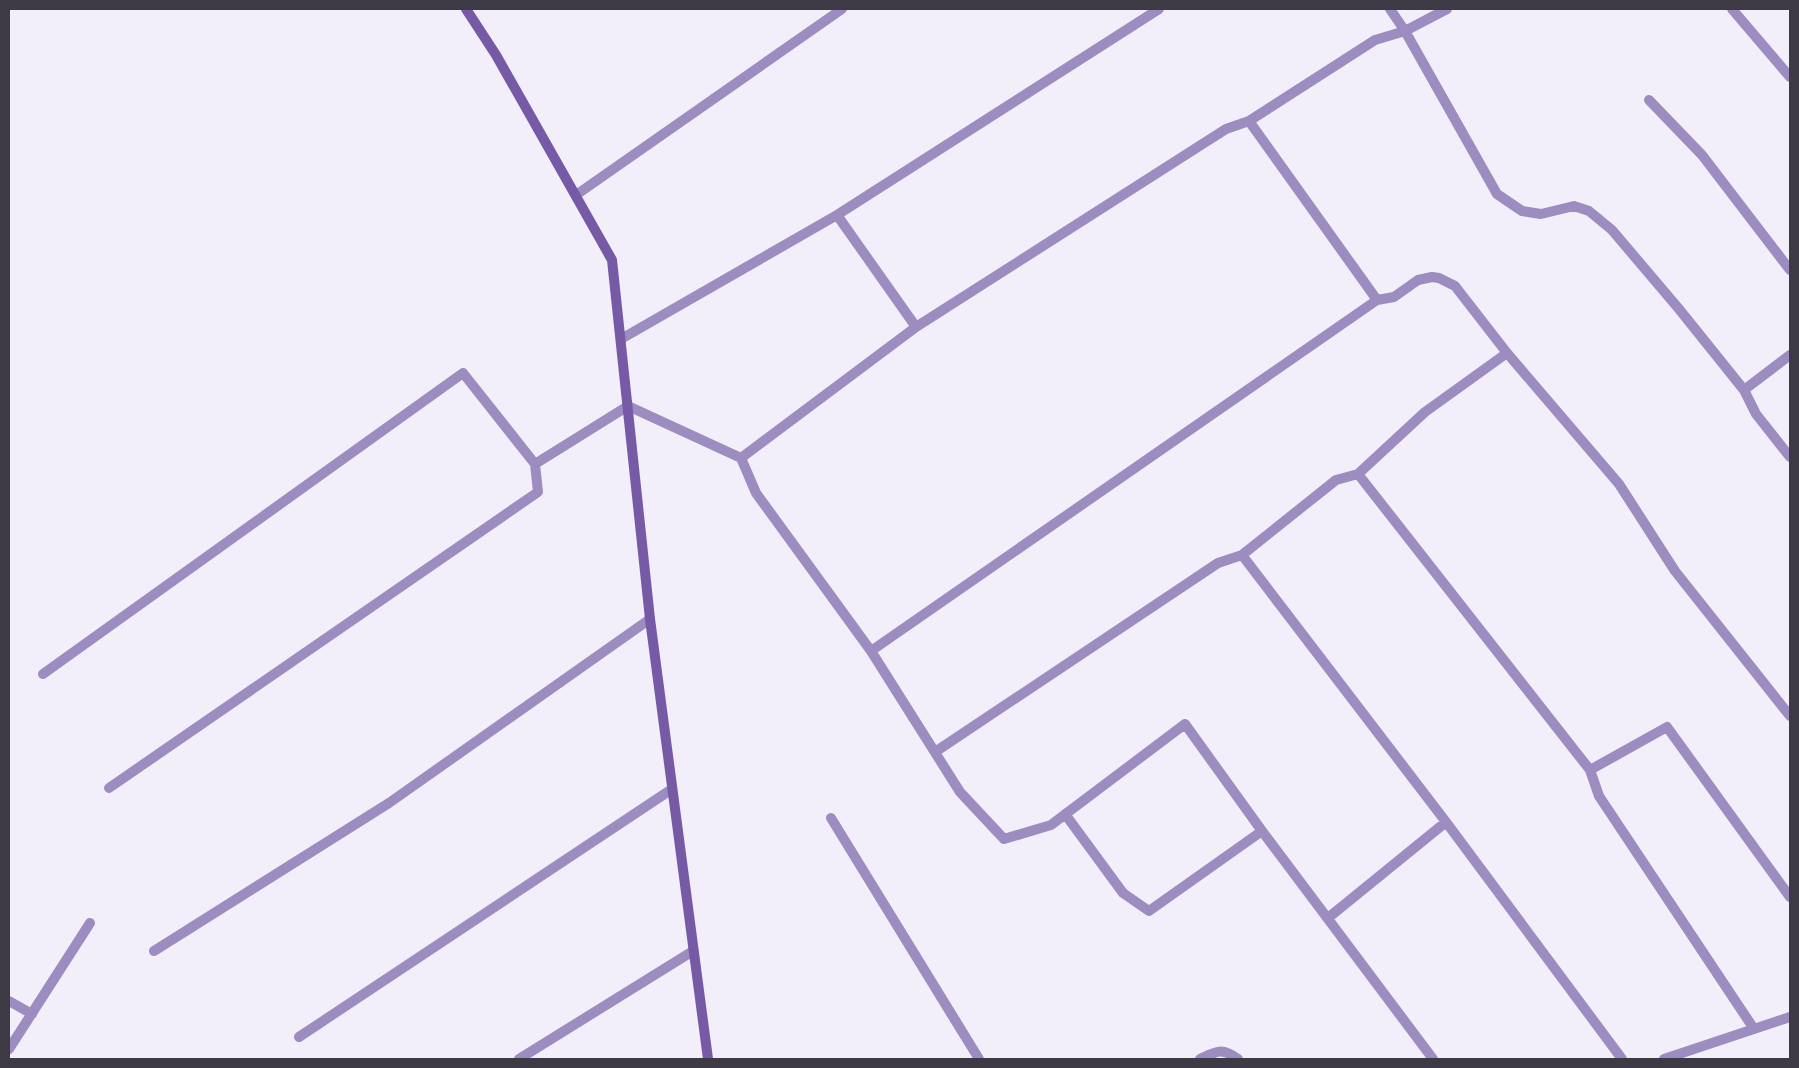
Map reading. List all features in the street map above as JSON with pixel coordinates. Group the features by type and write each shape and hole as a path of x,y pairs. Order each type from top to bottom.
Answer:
{"main road":[{"path":"466,9 496,55 612,260 650,619 708,1059"}],"street":[{"path":"576,195 842,9"},
{"path":"621,339 837,215 1159,9"},
{"path":"1390,9 1405,31 1497,194 1522,211 1541,214 1574,206 1589,212 1612,230 1744,390 1756,414 1790,457"},
{"path":"741,458 916,327 1226,129 1250,121 1375,40 1405,31 1447,9"},
{"path":"1732,9 1790,77"},
{"path":"1649,100 1702,155 1790,270"},
{"path":"1250,121 1377,300"},
{"path":"837,215 916,327"},
{"path":"871,651 1377,300 1394,297 1418,280 1432,277 1439,278 1455,286 1507,353 1619,484 1675,571 1790,716"},
{"path":"935,752 1218,562 1242,555 1336,480 1358,474 1425,412 1507,353"},
{"path":"1744,390 1790,354"},
{"path":"43,674 462,373 534,464 538,492 109,788"},
{"path":"534,464 628,406 741,458 756,493 871,651 960,792 1004,839 1050,825 1185,724 1262,831 1433,1059"},
{"path":"1358,474 1590,770 1599,796 1754,1029"},
{"path":"1242,555 1446,822 1622,1059"},
{"path":"154,951 389,803 650,619"},
{"path":"1590,770 1667,727 1790,896"},
{"path":"299,1037 672,789"},
{"path":"1065,814 1123,893 1148,911 1262,831"},
{"path":"831,818 980,1059"},
{"path":"1328,918 1446,822"},
{"path":"9,1050 90,923"},
{"path":"519,1059 693,951"},
{"path":"9,1001 32,1014"},
{"path":"1664,1059 1790,1017"},
{"path":"1200,1059 1217,1050 1228,1052 1238,1059"}]}
